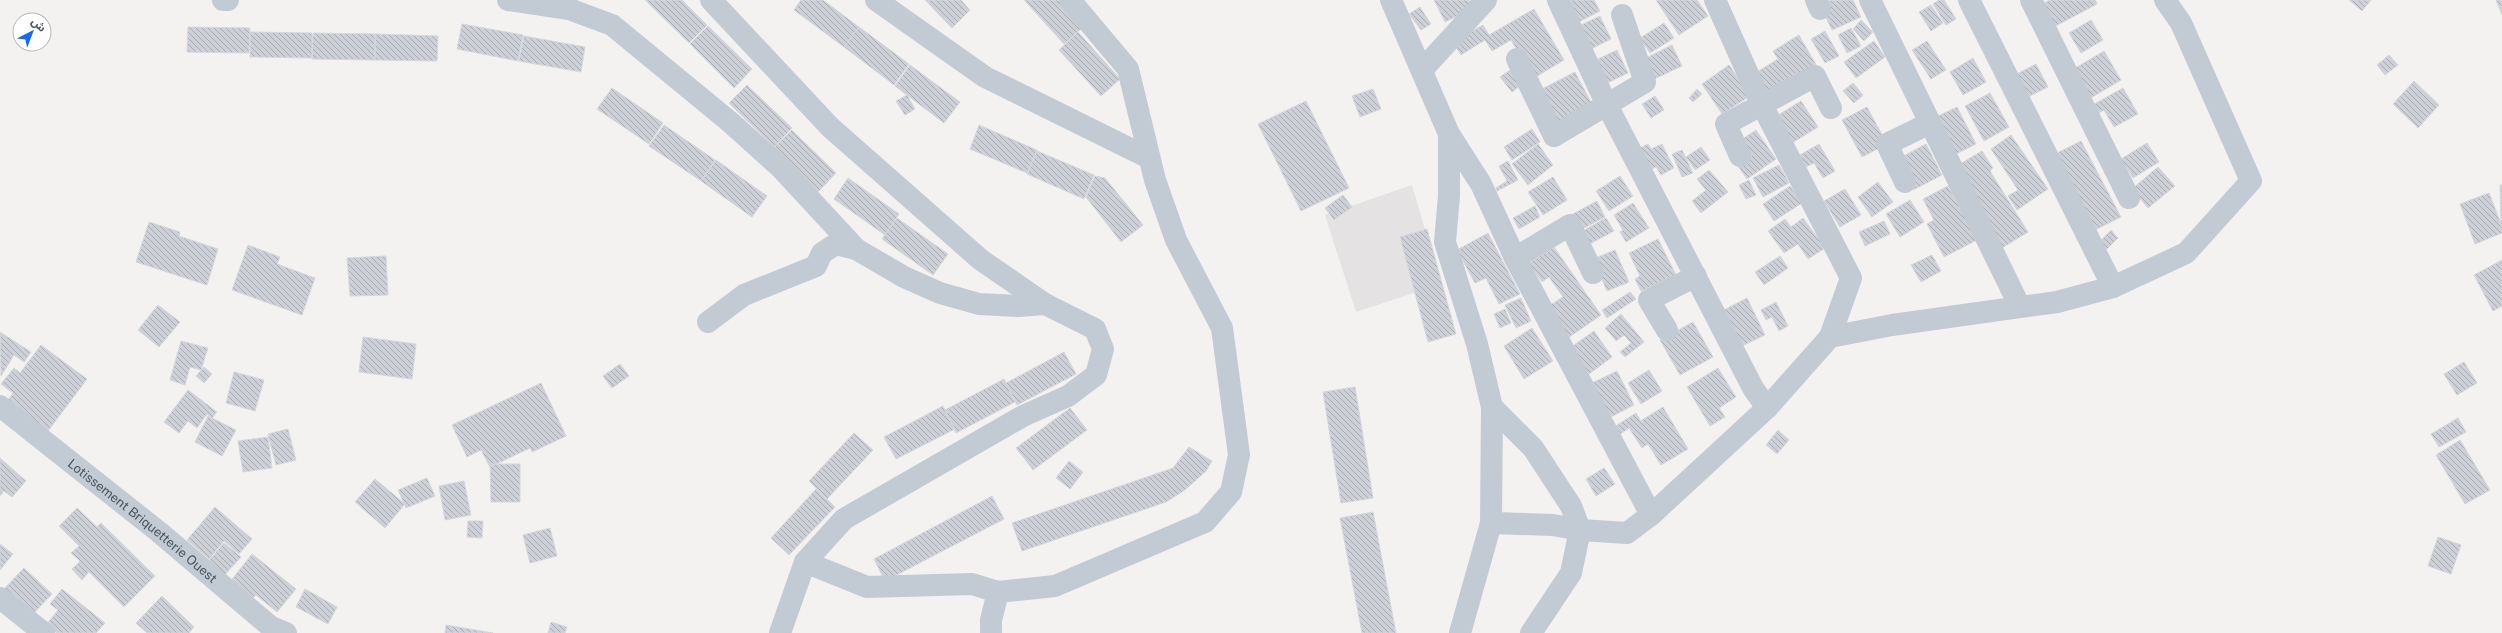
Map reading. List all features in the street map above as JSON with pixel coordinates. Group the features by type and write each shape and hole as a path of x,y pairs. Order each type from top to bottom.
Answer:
{"street":[{"path":"223,0 228,0"},
{"path":"508,0 568,9 612,25 730,122 781,168 856,248 904,277 940,293 979,304 1018,306 1045,304"},
{"path":"711,0 830,127 981,260 1045,304 1095,329 1103,349 1096,375 1068,396 1023,416 844,519 805,562 780,633"},
{"path":"876,0 985,77 1149,158"},
{"path":"805,562 867,587 972,584 998,592 1056,586 1205,522 1231,492 1239,454 1222,328 1176,240 1155,180 1128,69 1070,0"},
{"path":"1390,0 1449,134 1481,184 1515,258 1651,515"},
{"path":"1422,70 1486,0"},
{"path":"1558,0 1607,105 1753,388 1767,408"},
{"path":"1489,533 1553,525 1580,530 1626,534 1651,515 1767,408 1830,337 1851,278 1761,103 1715,0"},
{"path":"1870,0 2020,307"},
{"path":"1969,0 2113,287"},
{"path":"2031,0 2129,198"},
{"path":"1830,337 1892,325 2057,302 2113,287 2186,253 2251,181 2180,23 2165,0"},
{"path":"1517,59 1554,136 1645,82 1622,15"},
{"path":"1740,156 1726,124 1761,103 1815,76 1831,108"},
{"path":"1906,182 1887,144 1930,123"},
{"path":"1449,134 1449,196 1445,242 1477,344 1492,407 1489,533 1460,633"},
{"path":"1515,258 1570,224 1593,273"},
{"path":"708,322 744,295 816,266 822,252 836,244 856,248"},
{"path":"1667,330 1649,300 1696,276"},
{"name":"Lotissement Briquetterie Ouest","path":"0,406 159,532 272,626 286,633"},
{"path":"1492,407 1533,448 1571,506 1580,530 1571,573 1530,633"},
{"path":"991,633 991,620 998,592"},
{"path":"0,598 44,633"}],"shaded area":[{"path":"1412,185 1441,284 1356,312 1325,215"}],"building":[{"path":"645,0 682,0 707,25 689,43"},
{"path":"801,0 823,0 859,27 844,47 794,10"},
{"path":"925,0 961,0 970,10 952,28"},
{"path":"1024,0 1058,0 1083,27 1064,44"},
{"path":"1434,0 1469,0 1473,8 1445,22"},
{"path":"1561,0 1594,0 1600,11 1573,25"},
{"path":"1656,0 1697,0 1708,16 1679,35"},
{"path":"1853,0 1861,17 1832,30 1818,1"},
{"path":"1939,0 1944,0 1956,19 1946,25 1933,4"},
{"path":"2050,0 2095,0 2097,4 2054,27 2042,4"},
{"path":"2349,0 2371,0 2362,11"},
{"path":"2496,0 2502,0 2502,15"},
{"path":"1931,5 1943,23 1931,31 1919,12"},
{"path":"1420,7 1431,24 1421,30 1409,14"},
{"path":"1534,9 1564,60 1534,78 1511,40 1492,51 1485,40 1461,55 1453,42 1483,25 1489,35"},
{"path":"1600,16 1611,39 1589,50 1577,27"},
{"path":"1861,20 1873,32 1864,41 1853,29"},
{"path":"2091,20 2103,40 2081,53 2069,33"},
{"path":"1664,23 1674,38 1650,53 1640,38"},
{"path":"462,24 523,35 518,61 457,49"},
{"path":"708,26 752,69 734,88 690,44"},
{"path":"188,27 250,28 249,53 187,52"},
{"path":"859,27 909,64 894,85 844,47"},
{"path":"1851,28 1861,46 1847,53 1838,35"},
{"path":"1825,31 1839,56 1825,63 1811,39"},
{"path":"250,32 312,33 312,58 250,57"},
{"path":"1078,32 1120,79 1101,96 1059,50"},
{"path":"313,33 375,34 375,60 312,59"},
{"path":"375,34 438,36 437,61 375,60"},
{"path":"1799,35 1818,68 1800,78 1797,73 1763,93 1752,75 1778,59 1773,51"},
{"path":"524,36 585,47 581,72 519,61"},
{"path":"1874,41 1885,57 1856,78 1844,62"},
{"path":"1927,41 1946,70 1931,79 1912,50"},
{"path":"1672,45 1682,66 1652,80 1642,60"},
{"path":"1617,50 1628,73 1605,84 1594,61"},
{"path":"2104,51 2121,80 2089,99 2072,70"},
{"path":"2389,55 2398,65 2385,75 2377,65"},
{"path":"1973,58 1986,82 1963,95 1950,72"},
{"path":"2036,64 2048,87 2022,100 2011,77"},
{"path":"910,65 960,102 944,123 895,86"},
{"path":"1729,65 1750,96 1722,114 1702,84"},
{"path":"1513,68 1524,83 1512,92 1500,77"},
{"path":"1575,72 1595,110 1560,128 1540,90"},
{"path":"2414,81 2439,105 2418,128 2393,104"},
{"path":"1853,83 1863,95 1854,103 1843,91"},
{"path":"747,85 792,128 774,147 729,103"},
{"path":"612,88 663,123 649,144 597,109"},
{"path":"2123,88 2138,114 2114,127 2104,110 2094,116 2089,107"},
{"path":"1373,89 1381,109 1360,117 1352,96"},
{"path":"1697,89 1702,94 1693,102 1689,98"},
{"path":"1990,93 2009,127 1984,141 1965,106"},
{"path":"907,95 915,109 905,115 896,101"},
{"path":"1655,96 1664,110 1651,118 1642,104"},
{"path":"1306,101 1349,188 1301,211 1258,124"},
{"path":"1801,101 1818,127 1792,143 1775,117"},
{"path":"1867,107 1887,144 1862,157 1842,120"},
{"path":"1957,107 1976,144 1952,156 1934,118"},
{"path":"664,125 715,160 701,181 649,146"},
{"path":"979,125 1037,150 1027,173 970,149"},
{"path":"1532,129 1540,142 1512,160 1504,147"},
{"path":"792,130 836,173 818,192 774,148"},
{"path":"1756,130 1776,159 1747,179 1738,166 1752,156 1741,140"},
{"path":"2011,135 2048,189 2017,210 2008,196 2018,190 1991,149"},
{"path":"2081,141 2121,217 2095,230 2053,155"},
{"path":"2147,143 2159,162 2133,178 2121,159"},
{"path":"1538,144 1553,165 1528,185 1512,164"},
{"path":"1648,144 1651,149 1662,144 1674,168 1661,175 1656,167 1645,172 1634,151"},
{"path":"1819,144 1835,171 1823,178 1814,163 1806,167 1800,155"},
{"path":"1926,144 1942,175 1913,190 1896,160"},
{"path":"1701,147 1710,160 1695,170 1686,157"},
{"path":"1682,150 1693,173 1682,177 1672,154"},
{"path":"1037,151 1094,175 1084,199 1027,174"},
{"path":"1982,151 1993,168 1990,171 2028,232 2002,248 1955,167"},
{"path":"716,160 767,196 752,217 701,181"},
{"path":"1508,161 1518,180 1497,191 1496,188 1507,181 1499,166"},
{"path":"1779,165 1789,183 1763,197 1753,178"},
{"path":"2158,167 2175,186 2148,208 2132,189"},
{"path":"1709,170 1728,192 1701,213 1692,201 1706,190 1697,179"},
{"path":"1095,176 1105,178 1143,225 1121,242 1086,197"},
{"path":"1620,176 1633,196 1609,211 1596,191"},
{"path":"1553,177 1567,200 1543,215 1528,192"},
{"path":"848,178 899,214 885,235 834,199"},
{"path":"1749,180 1756,195 1746,199 1739,185"},
{"path":"1878,182 1893,202 1872,217 1858,197"},
{"path":"2500,185 2502,185 2502,227 2501,227"},
{"path":"1790,186 1802,203 1774,221 1763,204"},
{"path":"1948,186 1977,240 1944,257 1927,224 1934,220 1923,199"},
{"path":"1845,189 1861,215 1840,227 1824,201"},
{"path":"2489,193 2502,226 2502,233 2475,244 2460,204"},
{"path":"1343,195 1352,207 1334,220 1325,208"},
{"path":"1910,200 1924,222 1900,237 1886,214"},
{"path":"1597,201 1605,217 1578,231 1571,215"},
{"path":"1633,203 1649,228 1626,242 1620,232 1623,230 1614,215"},
{"path":"1535,206 1540,217 1519,229 1513,218"},
{"path":"897,218 948,254 933,275 882,239"},
{"path":"1606,218 1614,231 1586,246 1579,233"},
{"path":"1803,218 1825,248 1808,259 1798,244 1784,253 1768,231 1785,219 1791,227"},
{"path":"1884,221 1890,234 1865,246 1859,232"},
{"path":"149,222 180,232 179,236 218,249 207,285 136,262"},
{"path":"1427,229 1456,334 1428,342 1400,237"},
{"path":"2111,230 2118,238 2107,249 2100,241"},
{"path":"1488,233 1520,294 1499,304 1486,278 1475,283 1457,250"},
{"path":"1658,239 1676,275 1641,291 1635,279 1640,276 1629,253"},
{"path":"248,245 280,257 277,264 315,278 302,315 232,290"},
{"path":"1554,247 1601,315 1568,338 1547,307 1563,297 1549,277 1542,282 1529,263"},
{"path":"1615,250 1629,282 1607,291 1593,259"},
{"path":"1932,255 1941,271 1921,282 1911,265"},
{"path":"386,256 388,295 350,296 347,258"},
{"path":"1780,256 1788,268 1764,285 1755,272"},
{"path":"2502,260 2502,306 2493,311 2474,275"},
{"path":"1630,292 1636,299 1607,318 1602,310"},
{"path":"1521,298 1531,321 1516,328 1505,305"},
{"path":"1747,298 1765,335 1738,348 1720,312"},
{"path":"1776,302 1788,326 1779,331 1772,317 1766,320 1761,310"},
{"path":"158,305 180,322 159,347 138,330"},
{"path":"1505,309 1511,323 1500,328 1494,314"},
{"path":"1621,314 1644,342 1625,357 1620,352 1631,343 1624,335 1616,341 1605,328"},
{"path":"1693,322 1713,357 1680,375 1660,340"},
{"path":"1532,328 1553,361 1524,379 1504,346"},
{"path":"1594,331 1612,357 1589,374 1570,348"},
{"path":"0,332 31,352 24,362 14,355 1,376"},
{"path":"363,337 416,344 412,379 359,372"},
{"path":"181,341 208,348 201,370 190,367 185,385 170,380"},
{"path":"41,345 87,379 48,431 8,400 13,393 1,384 14,368 20,373"},
{"path":"1064,352 1076,374 1017,405 1006,383"},
{"path":"2464,362 2477,383 2457,395 2444,374"},
{"path":"620,364 629,376 612,388 603,376"},
{"path":"204,367 212,374 204,383 196,376"},
{"path":"1718,368 1736,397 1719,408 1725,417 1710,426 1687,387"},
{"path":"1649,370 1662,391 1641,404 1628,383"},
{"path":"1617,371 1634,405 1605,420 1588,385"},
{"path":"234,372 264,380 255,411 226,403"},
{"path":"1004,379 1015,402 956,433 945,410"},
{"path":"541,383 566,436 532,452 530,448 490,467 481,450 467,457 452,425"},
{"path":"1355,387 1373,498 1341,503 1323,392"},
{"path":"188,390 217,412 212,418 207,414 197,428 188,421 179,433 164,422"},
{"path":"943,406 955,429 896,459 884,437"},
{"path":"1663,407 1688,449 1661,465 1648,444 1642,448 1629,428 1619,435 1614,427 1636,413 1642,423 1642,420"},
{"path":"1070,408 1087,430 1033,470 1016,448"},
{"path":"208,416 236,430 222,456 195,442"},
{"path":"2458,418 2466,432 2439,447 2431,434"},
{"path":"288,429 296,460 276,465 268,434"},
{"path":"1778,430 1789,440 1777,454 1766,445"},
{"path":"854,433 873,450 827,499 809,481"},
{"path":"268,437 272,468 243,472 238,441"},
{"path":"2460,440 2490,490 2465,504 2436,455"},
{"path":"1189,447 1212,461 1206,471 1185,490 1166,502 1022,551 1012,523 1173,468"},
{"path":"0,458 26,481 12,497 4,491 0,496"},
{"path":"1069,461 1083,472 1070,489 1056,478"},
{"path":"490,464 520,464 520,502 491,502"},
{"path":"1604,468 1615,484 1596,496 1586,479"},
{"path":"427,478 435,496 406,508 398,490"},
{"path":"375,479 405,504 385,528 355,502"},
{"path":"464,481 471,515 445,520 439,486"},
{"path":"816,489 835,507 789,555 771,538"},
{"path":"992,496 1004,519 885,581 874,559"},
{"path":"215,507 252,539 239,554 224,541 209,559 187,540"},
{"path":"77,508 97,527 101,523 155,576 124,607 89,572 82,580 72,569 80,561 71,553 79,546 59,526"},
{"path":"1373,512 1396,633 1362,633 1340,518"},
{"path":"468,521 483,521 482,538 467,537"},
{"path":"550,528 557,556 530,563 523,535"},
{"path":"2438,537 2461,545 2451,574 2428,566"},
{"path":"224,543 241,557 222,578 206,564"},
{"path":"0,544 13,554 0,570"},
{"path":"252,554 296,589 277,612 256,595 252,599 226,587"},
{"path":"24,568 52,594 31,616 3,590"},
{"path":"62,589 105,623 96,633 57,633 46,625 58,610 50,604"},
{"path":"305,589 337,607 328,624 296,607"},
{"path":"162,596 194,627 189,633 147,633 136,623"},
{"path":"551,622 567,627 565,633 548,633"},
{"path":"446,625 493,633 445,633"}]}
